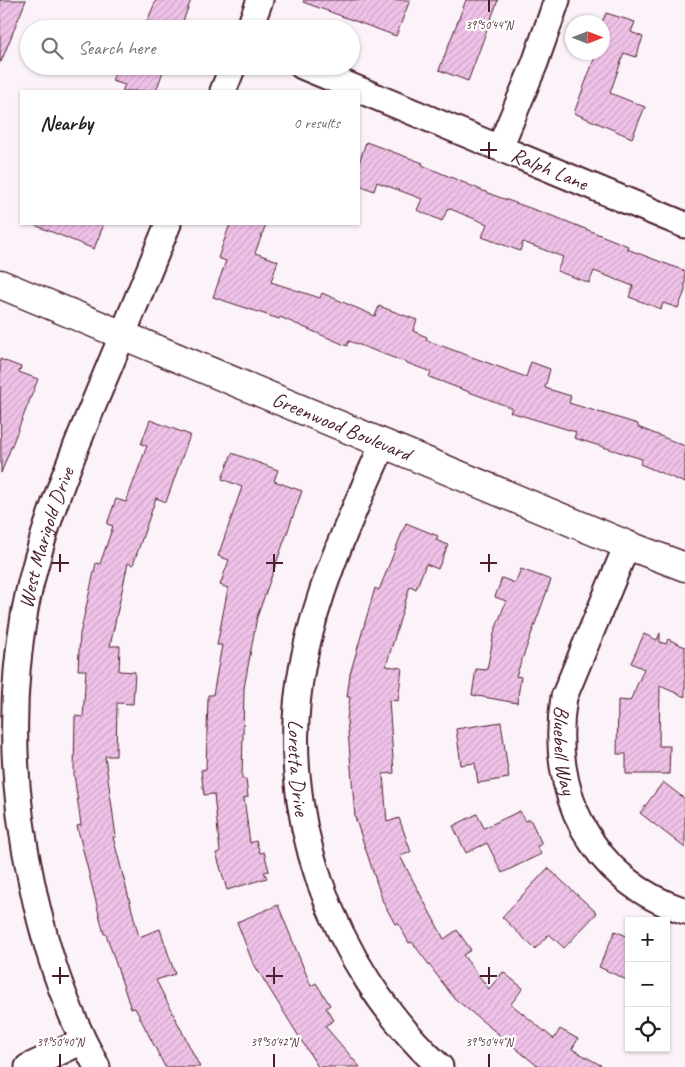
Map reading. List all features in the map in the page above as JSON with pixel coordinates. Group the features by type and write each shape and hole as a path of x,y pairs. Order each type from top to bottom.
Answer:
{"street":[{"path":"252,20 260,0"},
{"path":"500,147 535,63 557,0"},
{"path":"223,90 229,75"},
{"name":"Ralph Lane","path":"324,75 685,225"},
{"name":"West Marigold Drive","path":"96,1067 82,1041 52,963 37,908 24,845 17,806 15,738 17,670 26,610 55,501 168,225"},
{"name":"Greenwood Boulevard","path":"0,284 627,545 685,567"},
{"name":"Loretta Drive","path":"383,444 332,563 310,635 299,687 295,722 298,787 310,850 325,896 344,940 377,995 396,1020 440,1067"},
{"name":"Bluebell Way","path":"627,545 564,696 560,718 562,770 578,817 606,862 643,894 665,905 685,911"},
{"path":"28,1067 82,1041"}],"building":[{"path":"0,0 26,0 1,62 0,62"},
{"path":"156,0 191,0 183,20 148,20"},
{"path":"304,0 410,0 396,36 360,23 360,20 352,20 303,2"},
{"path":"466,0 498,0 468,81 439,70"},
{"path":"606,13 635,22 631,32 643,37 636,57 624,53 610,93 645,107 632,138 574,113 594,60 610,60 610,15 605,15"},
{"path":"114,75 162,75 156,90 122,90 125,85 112,81"},
{"path":"366,142 423,163 422,165 493,195 558,218 628,246 627,249 685,271 685,291 678,308 663,303 661,309 629,297 633,286 594,271 589,283 557,271 563,257 523,242 520,251 482,237 487,224 448,208 442,221 417,210 422,199 377,182 374,191 360,185 360,160"},
{"path":"34,225 104,225 94,249"},
{"path":"230,225 266,225 255,253 278,261 271,282 320,298 322,293 375,316 379,306 417,320 413,331 427,337 426,340 526,377 531,362 550,369 545,388 571,396 569,403 638,424 638,427 685,446 685,483 640,464 642,459 574,438 576,432 510,412 512,408 429,377 431,372 349,341 347,346 280,317 279,319 213,297 226,261 218,258"},
{"path":"0,359 21,367 19,372 38,379 1,473"},
{"path":"150,420 190,435 166,502 156,498 133,565 128,563 110,646 120,646 119,671 135,672 133,704 117,703 116,756 105,756 116,837 113,837 139,937 160,929 175,974 156,980 200,1067 165,1067 135,1008 131,1009 106,934 104,934 77,826 81,825 74,774 75,716 83,717 86,670 78,670 80,634 96,563 100,564 113,526 107,524 116,499 126,502 147,446 141,444"},
{"path":"232,453 278,470 274,481 302,491 257,617 244,688 242,779 246,779 248,797 244,798 250,843 256,841 260,853 264,852 269,871 264,872 267,878 227,890 216,853 220,852 214,794 204,795 201,770 206,769 208,695 213,695 222,645 217,645 228,588 220,585 229,560 218,556 242,487 222,479"},
{"path":"406,523 438,536 436,540 448,545 438,569 426,564 416,589 410,586 386,666 402,668 398,701 389,700 394,773 383,774 387,822 399,818 411,852 400,856 444,939 457,930 471,950 463,955 489,989 503,972 523,988 511,1004 554,1039 560,1029 578,1039 572,1049 604,1067 540,1067 535,1064 454,998 412,942 409,943 398,923 395,924 383,902 355,817 347,719 350,697 347,697 350,674 375,588 379,590"},
{"path":"521,569 551,580 516,676 521,677 517,703 472,695 476,669 487,670 494,633 506,601 495,597 502,578 515,583"},
{"path":"660,633 660,642 666,644 668,639 685,647 685,697 660,686 659,746 670,746 669,774 626,774 626,754 617,754 618,700 630,701 644,669 631,663 644,634 657,640"},
{"path":"501,722 509,778 478,783 475,763 461,765 456,729"},
{"path":"663,782 685,799 685,848 640,813"},
{"path":"520,811 525,821 530,819 542,844 537,846 541,854 502,873 487,843 466,853 453,826 477,814 484,828"},
{"path":"548,868 597,913 564,948 549,934 535,949 502,917"},
{"path":"278,905 311,986 316,983 330,1005 326,1008 334,1020 325,1026 360,1067 318,1067 252,961 237,922"},
{"path":"615,931 625,935 625,979 599,967"}]}
